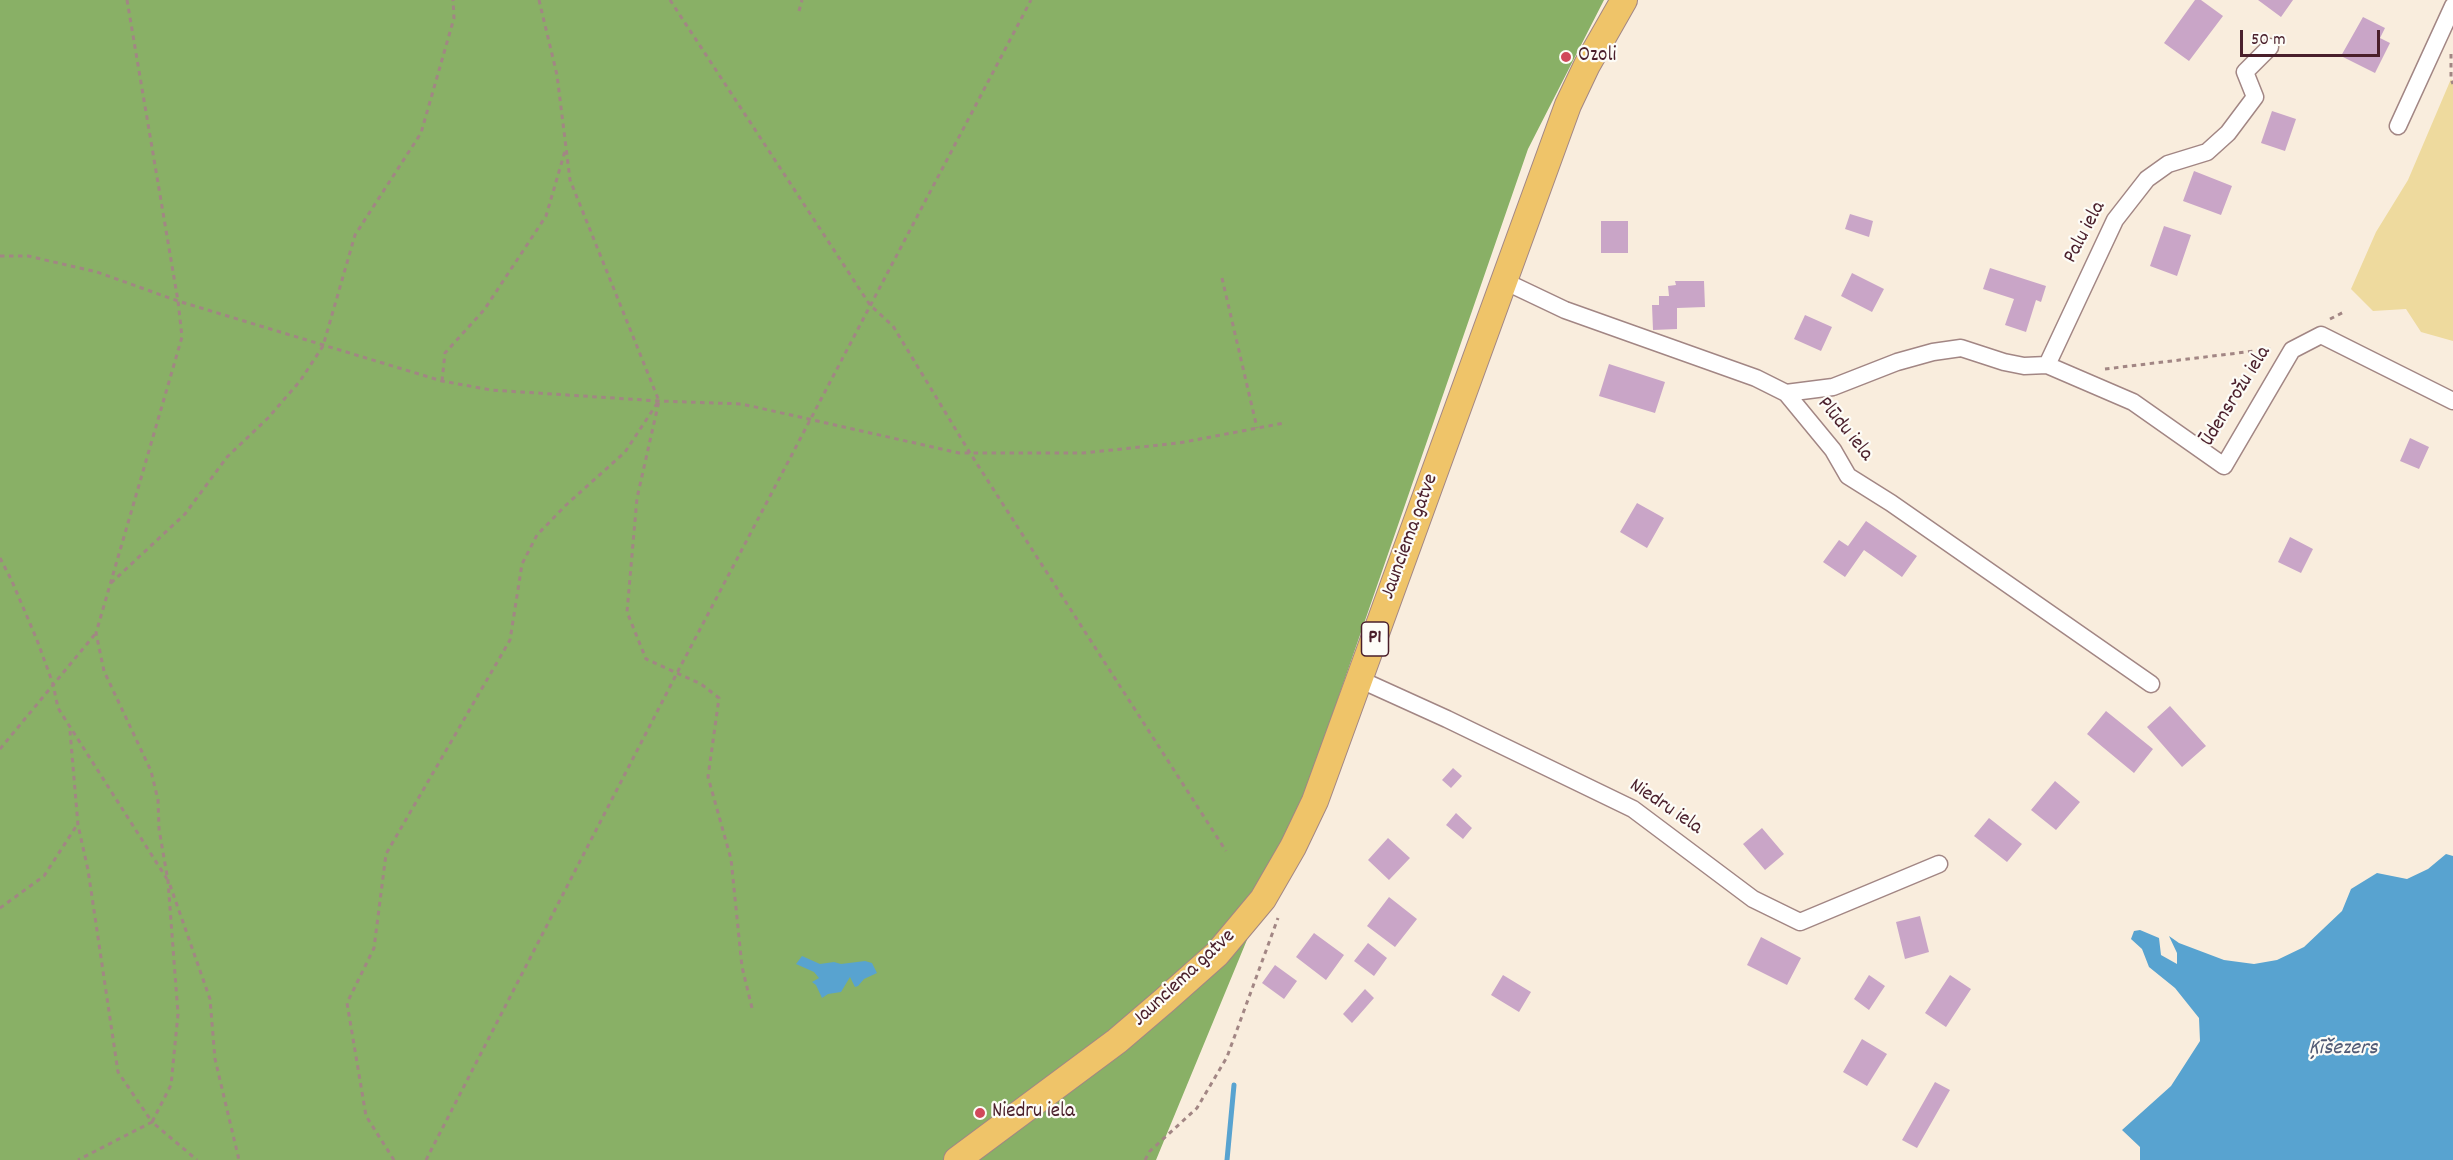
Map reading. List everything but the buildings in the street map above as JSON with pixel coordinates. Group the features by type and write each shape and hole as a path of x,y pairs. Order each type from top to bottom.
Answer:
{"main road":[{"name":"Jaunciema gatve","path":"957,1160 1117,1041 1217,954 1263,899 1293,847 1316,801 1361,680 1568,105 1587,65 1624,0"}],"street":[{"path":"2398,126 2453,6"},
{"name":"Palu iela","path":"2047,365 2115,220 2147,179 2168,164 2207,152 2228,133 2255,97 2245,72 2270,47"},
{"name":"Plūdu iela","path":"1504,281 1565,310 1756,378 1786,393 1833,450 1848,476 1891,503 2151,684"},
{"name":"Ūdensrožu iela","path":"1786,393 1833,387 1897,362 1933,352 1961,348 2014,364 2047,365 2133,402 2224,466 2292,350 2321,335 2453,401"},
{"name":"Niedru iela","path":"1361,680 1447,718 1633,809 1753,899 1800,922 1939,864"}],"path":[{"path":"0,749 96,633 182,337 178,301 127,0"},
{"path":"109,584 185,514 227,457 268,418 300,381 323,346 355,235 421,132 454,18 453,0"},
{"path":"670,0 870,305 893,326 970,453 1226,851"},
{"path":"799,11 802,0"},
{"path":"426,1160 677,673 1031,0"},
{"path":"538,1 557,75 570,180 659,401 637,498 627,612 646,659 702,684 719,698 708,777 731,859 742,967 753,1012"},
{"path":"442,381 445,353 484,310 546,216 566,149"},
{"path":"0,256 28,256 97,272 178,301 442,381 491,390 742,404 959,453 1083,453 1179,443 1284,423"},
{"path":"1222,278 1257,428"},
{"path":"2324,322 2344,312"},
{"path":"2103,370 2267,351 2276,346"},
{"path":"394,1160 366,1116 347,1003 374,948 386,854 510,640 522,564 537,535 565,506 625,452 659,401"},
{"path":"0,558 33,630 53,684 58,708 168,881 210,999 215,1059 239,1160"},
{"path":"78,1160 152,1122 171,1085 178,1014 168,881 159,830 158,800 151,771 104,671 96,633"},
{"path":"70,730 78,825 88,870 118,1072 152,1122 197,1160"},
{"path":"0,908 44,876 78,825"},
{"path":"1145,1160 1150,1151 1197,1108 1227,1057 1278,918"}],"green space":[{"path":"0,0 1604,0 1528,149 1294,826 1156,1160 0,1160"}],"sand":[{"path":"2451,79 2453,83 2453,341 2421,332 2406,309 2373,311 2351,289 2376,232 2408,180"}],"water":[{"name":"Ķīšezers","path":"2446,854 2453,856 2453,1160 2140,1160 2140,1147 2122,1130 2171,1086 2200,1041 2199,1018 2175,988 2149,967 2142,949 2131,939 2134,931 2140,930 2159,938 2161,955 2177,964 2177,953 2169,936 2179,943 2224,960 2254,964 2277,960 2304,947 2342,911 2351,889 2377,873 2407,879 2428,869"},
{"path":"802,956 820,964 865,961 872,963 877,973 864,979 855,987 850,977 841,992 828,994 822,998 816,985 812,982 819,978 814,972 796,964"}],"waterway":[{"path":"1227,1160 1234,1085"}],"place":[{"name":"Ozoli","path":"1566,57"},
{"name":"Niedru iela","path":"980,1113"}]}
